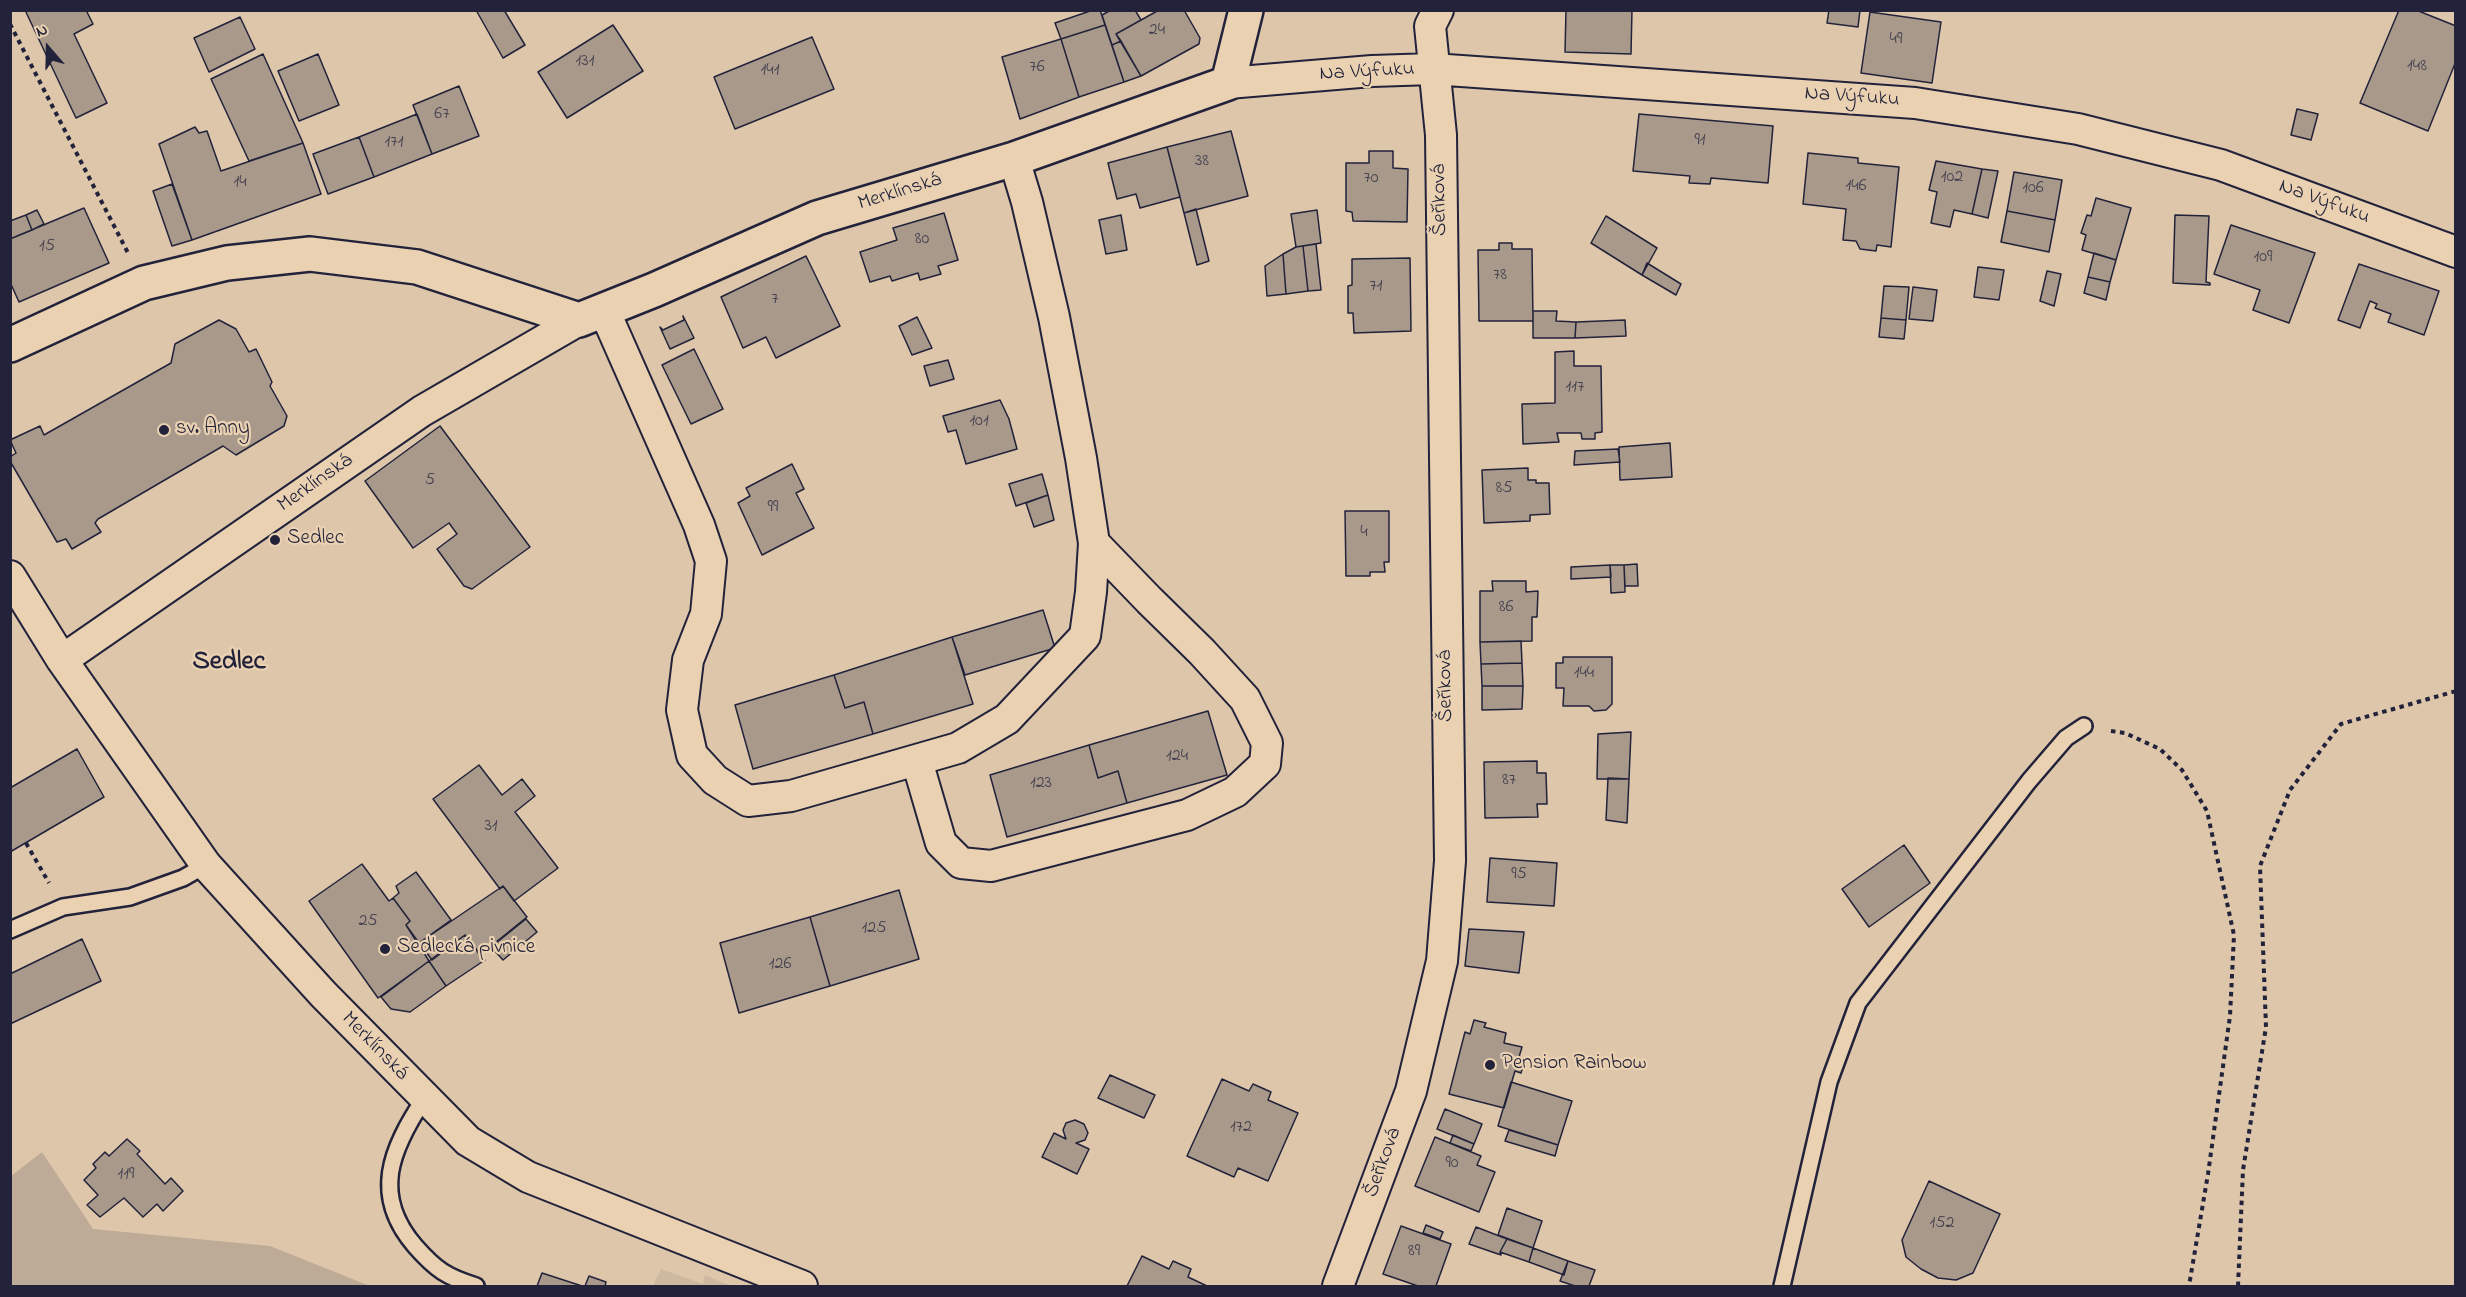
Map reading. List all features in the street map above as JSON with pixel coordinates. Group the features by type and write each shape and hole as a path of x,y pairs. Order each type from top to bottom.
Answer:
{"street":[{"path":"1228,83 1246,10"},
{"name":"Šeříková","path":"1338,1287 1411,1091 1442,961 1450,861 1440,135 1430,26 1438,10"},
{"name":"Na Výfuku","path":"1228,83 1372,71 1433,69 1915,102 2078,129 2221,165 2456,252"},
{"name":"Merklínská","path":"62,660 422,411 591,315 654,290 817,218 1014,159 1228,83"},
{"path":"10,345 144,284 227,264 309,254 417,267 591,315 699,525 711,561 706,614 688,660 682,710 692,755 715,780 748,801 791,796 958,748 1007,719 1085,636 1094,543 1081,458 1054,317 1027,202 1014,159"},
{"path":"917,761 941,843 961,863 991,866 1187,815 1235,792 1265,765 1267,743 1245,699 1202,651 1094,543"},
{"name":"Merklínská","path":"10,576 62,660 206,865 323,994 424,1099 468,1141 528,1177 802,1287"}],"lane":[{"path":"1782,1287 1829,1082 1858,1002 2029,781 2066,738 2084,726"},
{"path":"10,930 63,907 130,897 183,879 206,865"},
{"path":"424,1099 407,1125 392,1165 389,1189 392,1211 402,1231 447,1276 477,1287"}],"path":[{"path":"10,24 144,284"},
{"path":"2238,1287 2243,1170 2266,1027 2260,866 2290,790 2341,724 2456,691"},
{"path":"2084,726 2125,733 2160,749 2182,770 2207,812 2234,935 2230,1016 2208,1174 2189,1287"},
{"path":"26,843 63,907"}],"shaded area":[{"path":"42,1152 93,1229 270,1246 370,1286 11,1286 11,1176"},
{"path":"661,1269 703,1284 705,1275 731,1286 653,1286"}],"building":[{"path":"25,10 86,10 93,24 74,34 107,103 76,118"},
{"path":"476,10 504,10 525,45 503,58"},
{"path":"1093,10 1100,10 1105,25 1061,39 1055,23"},
{"path":"1111,10 1135,10 1141,20 1116,34 1121,41 1112,45 1102,15"},
{"path":"1159,10 1184,10 1200,38 1199,44 1141,76 1116,34"},
{"path":"1566,10 1632,10 1631,54 1565,52"},
{"path":"1829,10 1860,10 1858,27 1827,23"},
{"path":"2399,10 2416,10 2456,26 2456,61 2428,131 2360,103"},
{"path":"1870,12 1941,22 1932,83 1861,73"},
{"path":"240,17 255,49 209,72 194,38"},
{"path":"613,25 643,71 567,118 538,72"},
{"path":"1105,25 1124,82 1079,97 1061,39"},
{"path":"812,37 834,89 735,129 714,77"},
{"path":"1061,39 1079,97 1020,119 1002,57"},
{"path":"1121,41 1141,76 1124,82 1112,45"},
{"path":"263,54 303,143 249,161 211,79"},
{"path":"318,54 339,105 299,121 278,71"},
{"path":"459,86 479,136 432,154 413,105"},
{"path":"2297,109 2318,114 2311,140 2291,135"},
{"path":"417,114 432,154 374,177 359,137"},
{"path":"1639,114 1773,126 1768,183 1711,178 1710,184 1689,183 1690,176 1633,171"},
{"path":"195,127 199,133 207,131 221,171 303,143 321,194 192,240 159,144"},
{"path":"1231,131 1248,196 1184,213 1167,147"},
{"path":"359,137 374,177 328,194 313,154"},
{"path":"1167,147 1180,197 1140,208 1136,194 1117,199 1108,163"},
{"path":"1369,151 1393,151 1393,168 1408,169 1407,222 1353,221 1352,212 1346,211 1346,163 1369,163"},
{"path":"1808,153 1858,158 1858,163 1899,167 1891,247 1877,245 1876,251 1860,249 1856,241 1843,240 1846,209 1803,204"},
{"path":"1936,161 1982,169 1972,214 1954,210 1950,227 1931,223 1937,192 1929,190"},
{"path":"1982,169 1998,171 1988,218 1972,214"},
{"path":"2014,172 2062,180 2055,220 2007,211"},
{"path":"172,184 192,240 172,246 153,191"},
{"path":"2096,198 2131,208 2116,260 2082,250 2086,235 2081,233 2087,215 2091,216"},
{"path":"84,208 109,263 19,302 10,282 10,239"},
{"path":"1196,209 1209,261 1197,265 1184,213"},
{"path":"37,210 44,224 32,230 26,215"},
{"path":"1317,210 1321,243 1296,247 1291,214"},
{"path":"2007,211 2055,220 2049,252 2001,242"},
{"path":"944,213 958,260 938,266 941,274 920,280 918,273 892,281 890,276 870,282 860,252 897,240 893,228"},
{"path":"26,215 32,230 10,239 10,221"},
{"path":"1121,215 1127,250 1106,254 1099,220"},
{"path":"2175,215 2209,216 2206,282 2210,285 2173,283"},
{"path":"1606,216 1657,248 1642,275 1591,243"},
{"path":"2231,225 2315,253 2289,323 2253,310 2260,290 2214,274"},
{"path":"1499,243 1512,243 1512,249 1532,249 1533,321 1479,321 1478,250 1499,250"},
{"path":"1316,244 1321,290 1308,291 1303,246"},
{"path":"1303,246 1308,291 1286,294 1283,254"},
{"path":"2094,253 2116,260 2110,282 2088,277"},
{"path":"1283,254 1286,294 1267,296 1265,266"},
{"path":"806,256 840,326 776,358 766,337 743,348 721,297"},
{"path":"1410,258 1411,331 1354,333 1353,313 1348,313 1348,286 1352,285 1352,259"},
{"path":"1647,263 1681,284 1676,295 1642,275"},
{"path":"2359,264 2439,291 2424,335 2388,322 2391,314 2375,308 2377,304 2370,301 2360,328 2338,320"},
{"path":"1978,267 2004,270 1999,300 1974,297"},
{"path":"2047,271 2061,274 2054,306 2040,301"},
{"path":"2088,277 2110,282 2106,300 2084,293"},
{"path":"1884,286 1909,287 1906,320 1881,318"},
{"path":"1913,287 1937,290 1933,321 1909,319"},
{"path":"1533,311 1557,311 1556,321 1576,322 1575,338 1533,338"},
{"path":"683,316 694,338 670,349 660,327 663,330 684,320"},
{"path":"917,317 932,348 912,355 899,326"},
{"path":"1881,318 1906,320 1904,339 1879,337"},
{"name":"sv. Anny","path":"219,320 236,329 249,352 256,349 272,382 270,386 287,416 284,426 236,455 223,446 98,519 95,523 101,532 72,549 66,539 57,542 10,461 10,457 16,453 10,440 40,426 44,435 171,363 175,344"},
{"path":"1625,320 1626,336 1575,338 1576,322"},
{"path":"694,349 723,409 691,424 662,365"},
{"path":"1574,351 1574,366 1601,366 1602,432 1595,433 1595,439 1582,439 1581,433 1557,433 1559,442 1523,444 1522,404 1555,403 1555,352"},
{"path":"948,360 954,379 930,386 924,366"},
{"path":"1000,400 1009,419 1017,449 966,464 956,430 948,432 943,416"},
{"path":"440,426 530,547 472,589 464,586 437,549 457,534 449,523 413,548 365,481"},
{"path":"1670,443 1672,477 1620,480 1619,447"},
{"path":"1618,449 1620,462 1574,465 1575,451"},
{"path":"792,464 804,489 796,493 814,528 762,555 738,503 750,496 746,488"},
{"path":"1528,468 1528,480 1536,480 1536,483 1549,483 1550,514 1530,515 1530,521 1484,523 1482,470"},
{"path":"1042,474 1048,495 1016,506 1009,484"},
{"path":"1048,495 1054,520 1034,527 1026,503"},
{"path":"1345,511 1389,511 1389,562 1384,562 1385,572 1370,572 1370,576 1346,576"},
{"path":"1637,564 1638,586 1625,586 1624,565"},
{"path":"1610,565 1611,577 1571,579 1571,567"},
{"path":"1610,565 1624,565 1625,592 1611,593"},
{"path":"1492,581 1526,581 1526,592 1538,591 1537,617 1532,617 1532,641 1480,642 1480,591 1493,591"},
{"path":"1043,610 1055,648 965,675 952,637"},
{"path":"952,637 973,704 873,734 864,702 845,708 834,675"},
{"path":"1521,641 1522,663 1481,664 1480,642"},
{"path":"1563,657 1612,657 1612,704 1606,710 1594,711 1589,706 1563,706 1564,688 1556,688 1556,663 1563,663"},
{"path":"1522,663 1523,686 1482,686 1481,664"},
{"path":"834,675 845,708 864,702 873,734 753,769 735,705"},
{"path":"1482,686 1523,686 1522,709 1482,710"},
{"path":"1208,711 1227,775 1127,803 1118,771 1098,778 1089,745"},
{"path":"1631,732 1629,779 1597,779 1598,734"},
{"path":"1089,745 1098,778 1118,771 1127,803 1007,837 990,775"},
{"path":"77,749 104,797 10,852 10,788"},
{"path":"1537,761 1537,773 1546,773 1547,804 1537,804 1538,817 1485,818 1484,762"},
{"path":"479,765 502,795 522,779 535,796 515,812 558,868 514,901 503,886 500,889 433,799"},
{"path":"1608,778 1629,779 1627,823 1606,820"},
{"path":"1904,845 1930,883 1869,927 1842,889"},
{"path":"1490,858 1557,863 1554,906 1487,902"},
{"path":"362,864 389,901 393,898 410,921 406,925 429,961 378,998 309,901"},
{"path":"416,872 451,920 419,943 406,925 410,921 393,898 399,893 396,886"},
{"path":"503,886 527,917 480,955 465,935 432,960 419,943"},
{"path":"899,890 919,959 830,986 810,917"},
{"path":"810,917 830,986 739,1013 720,943"},
{"path":"526,919 537,932 503,960 491,947"},
{"path":"1469,929 1524,932 1519,973 1465,966"},
{"path":"465,935 485,960 446,986 429,961"},
{"path":"82,939 101,981 10,1024 10,974"},
{"path":"429,961 446,986 410,1012 391,1009 381,997"},
{"name":"Pension Rainbow","path":"1474,1020 1486,1023 1484,1027 1506,1033 1504,1043 1522,1047 1519,1057 1525,1059 1521,1073 1515,1071 1504,1108 1449,1094 1465,1032 1470,1034"},
{"path":"1110,1075 1155,1095 1144,1118 1098,1098"},
{"path":"1222,1079 1249,1091 1253,1084 1271,1092 1268,1100 1298,1113 1268,1181 1238,1168 1234,1177 1187,1156"},
{"path":"1511,1082 1572,1101 1558,1145 1498,1126"},
{"path":"1445,1109 1482,1124 1474,1144 1437,1129"},
{"path":"1075,1120 1084,1124 1088,1133 1085,1140 1076,1143 1089,1149 1077,1174 1042,1157 1054,1133 1066,1139 1063,1130 1066,1123"},
{"path":"1509,1130 1558,1145 1555,1156 1505,1141"},
{"path":"1453,1135 1474,1144 1471,1151 1450,1143"},
{"path":"1435,1137 1481,1156 1477,1165 1495,1172 1479,1212 1415,1186"},
{"path":"127,1139 140,1151 137,1154 165,1184 171,1178 183,1191 163,1211 157,1204 143,1217 124,1198 100,1217 87,1205 98,1195 84,1180 96,1168 93,1164 105,1152 109,1156"},
{"path":"1929,1181 2000,1214 1973,1273 1956,1280 1938,1278 1921,1269 1906,1257 1902,1240"},
{"path":"1507,1208 1542,1221 1533,1248 1498,1235"},
{"path":"1426,1225 1443,1232 1440,1239 1423,1233"},
{"path":"1401,1226 1451,1244 1436,1286 1418,1286 1383,1274"},
{"path":"1476,1227 1507,1239 1500,1252 1501,1255 1469,1244"},
{"path":"1507,1239 1533,1248 1529,1262 1500,1252"},
{"path":"1533,1248 1568,1261 1564,1275 1529,1262"},
{"path":"1142,1256 1169,1269 1173,1261 1191,1269 1188,1277 1207,1286 1127,1286"},
{"path":"1568,1261 1595,1270 1589,1286 1575,1286 1560,1281"},
{"path":"542,1273 582,1286 537,1286"},
{"path":"589,1276 606,1282 605,1286 585,1286"}],"place":[{"name":"sv. Anny","path":"164,430"},
{"name":"Sedlec","path":"275,540"},
{"name":"Sedlecká pivnice","path":"385,949"},
{"name":"Pension Rainbow","path":"1490,1065"}],"district":[{"name":"Sedlec","path":"229,664"}]}
